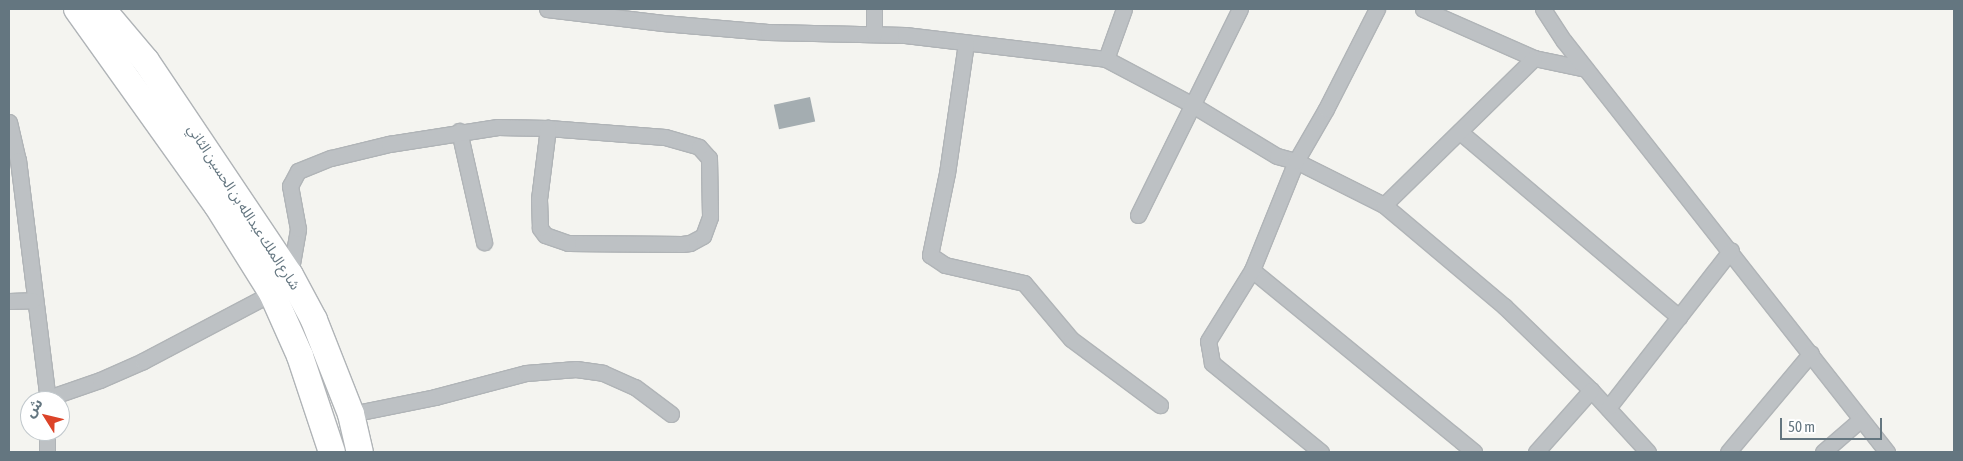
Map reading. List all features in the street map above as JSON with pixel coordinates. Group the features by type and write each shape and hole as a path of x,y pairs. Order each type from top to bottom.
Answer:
{"highway":[{"name":"شارع الملك عبدالله بن الحسين الثاني","path":"77,9 218,205 272,293 300,356 332,452"},
{"name":"شارع الملك عبدالله بن الحسين الثاني","path":"102,9 146,61 290,275 314,320 351,414 360,452"}],"street":[{"path":"546,9 663,24 768,32 874,34 1106,59 1191,104 1277,156 1296,161 1384,205 1504,306 1591,390 1648,452"},
{"path":"874,9 874,34"},
{"path":"1106,59 1124,9"},
{"path":"1138,215 1191,104 1240,9"},
{"path":"1321,452 1212,362 1208,341 1252,270 1296,161 1326,110 1377,9"},
{"path":"1423,9 1534,58 1586,69"},
{"path":"1543,9 1586,69 1731,250 1860,420 1887,452"},
{"path":"966,43 947,173 930,255 945,266 1024,283 1071,338 1160,405"},
{"path":"1384,205 1534,58"},
{"path":"9,122 18,160 33,300 47,391"},
{"path":"290,275 298,229 290,186 298,171 331,158 458,131 498,127 548,128 665,137 690,143 706,152 709,158 710,217 703,236 690,243 682,244 568,242 545,235 539,223 539,199 548,128"},
{"path":"458,131 484,242"},
{"path":"1460,132 1679,317"},
{"path":"1608,408 1731,250"},
{"path":"1252,270 1474,452"},
{"path":"70,391 143,361 272,293"},
{"path":"9,301 33,300"},
{"path":"1728,452 1811,354"},
{"path":"351,414 435,397 526,372 576,368 603,373 635,387 671,414"},
{"path":"1536,452 1591,390"},
{"path":"1822,452 1860,420"}],"building":[{"path":"810,97 815,121 779,129 774,105"}]}
